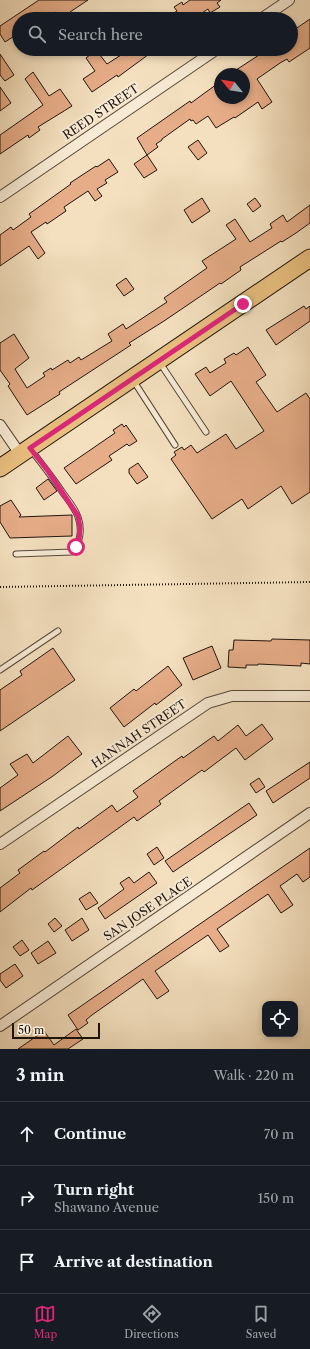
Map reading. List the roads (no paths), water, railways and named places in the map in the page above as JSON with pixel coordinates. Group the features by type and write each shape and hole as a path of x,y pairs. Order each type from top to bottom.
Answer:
{"main road":[{"path":"0,468 310,258"}],"street":[{"path":"271,12 289,0"},
{"name":"REED STREET","path":"0,197 207,56"},
{"path":"0,425 25,451"},
{"name":"HANNAH STREET","path":"0,844 208,703 232,696 310,696"},
{"name":"SAN JOSE PLACE","path":"0,1026 310,813"}],"lane":[{"path":"158,361 206,432"},
{"path":"132,379 175,445"},
{"path":"16,554 72,552 79,541 80,528 78,516 52,477 25,451"},
{"path":"0,670 58,631"}]}
